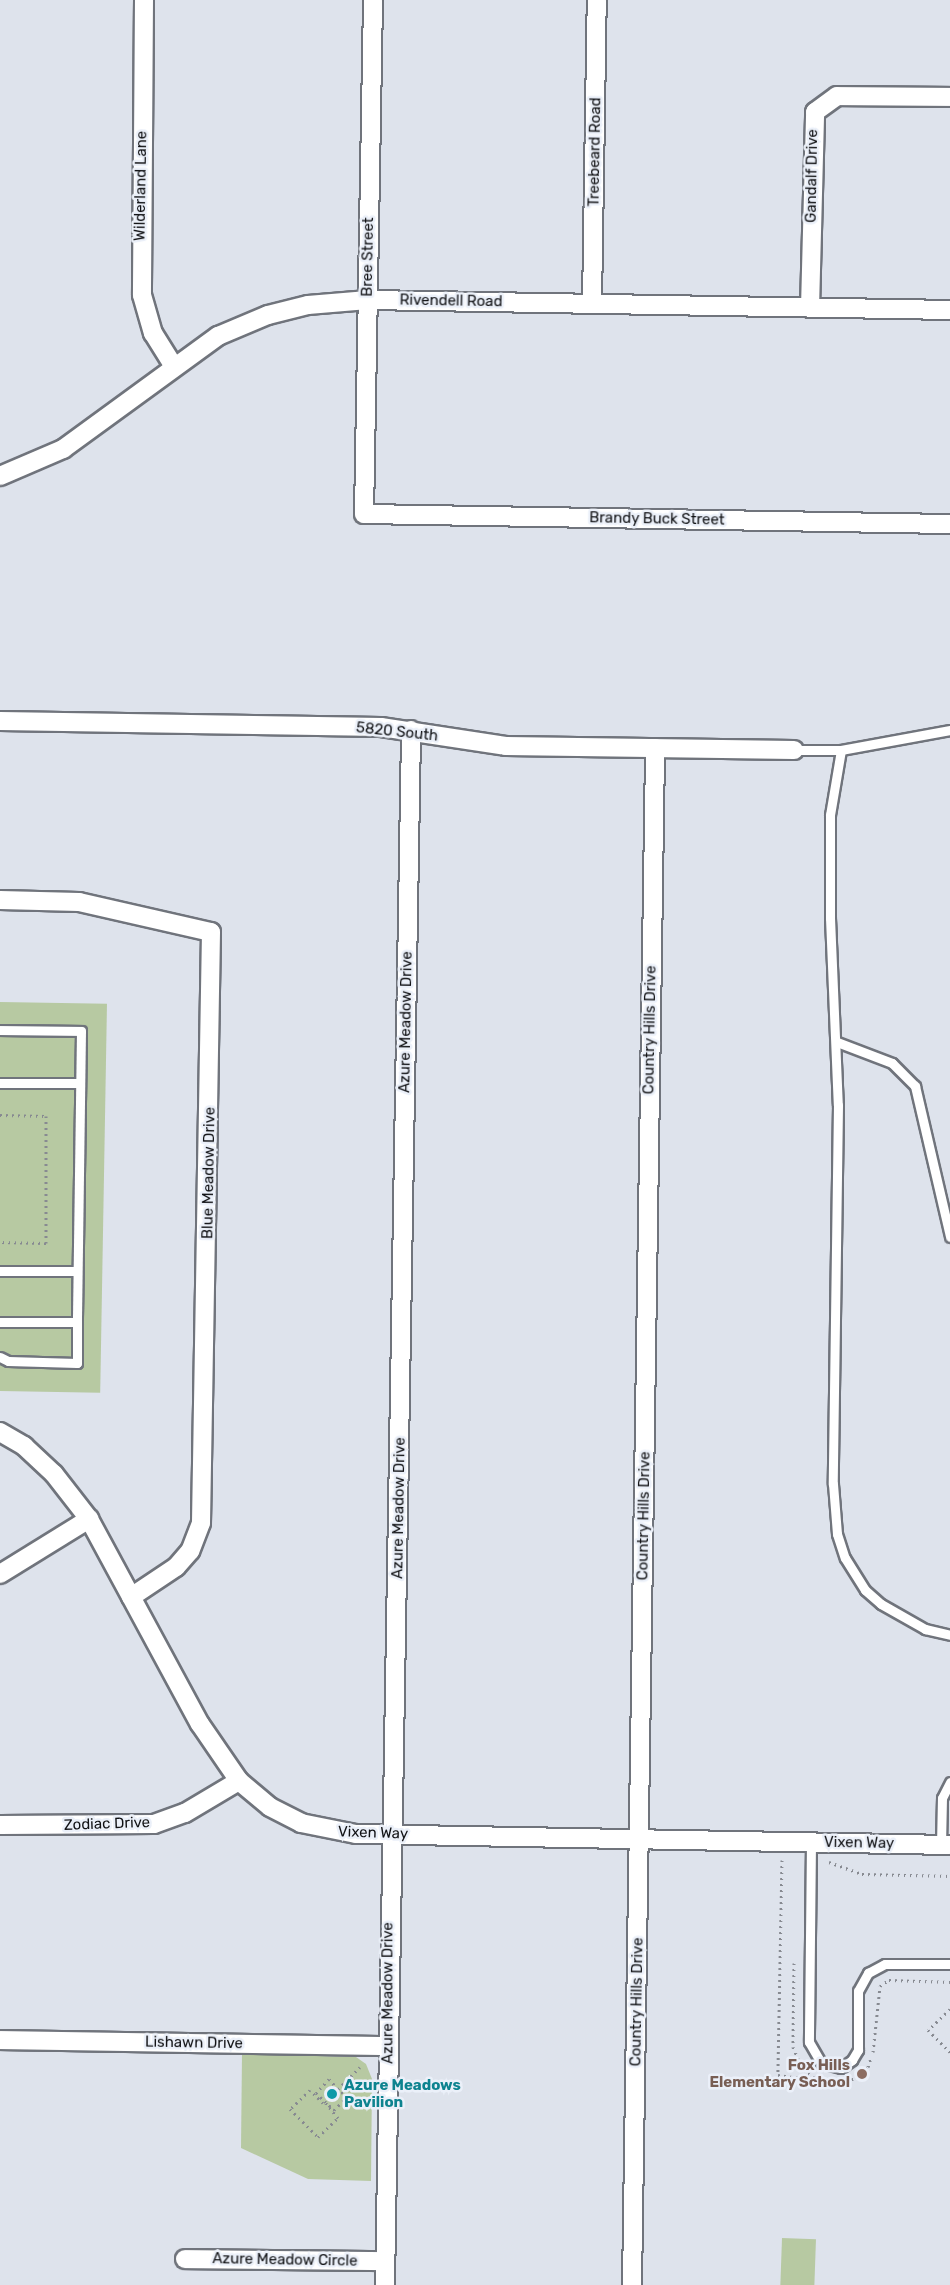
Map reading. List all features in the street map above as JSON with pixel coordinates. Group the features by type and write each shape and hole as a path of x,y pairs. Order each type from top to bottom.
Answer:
{"street":[{"name":"Wilderland Lane","path":"144,0 142,295 153,333 173,365"},
{"name":"Bree Street","path":"364,514 373,0"},
{"name":"Treebeard Road","path":"592,304 597,0"},
{"name":"Gandalf Drive","path":"810,308 815,112 837,96 950,97"},
{"name":"Rivendell Road","path":"0,476 63,449 173,365 218,336 268,315 308,305 368,300 950,310"},
{"name":"Brandy Buck Street","path":"364,514 950,524"},
{"name":"5820 South","path":"0,721 411,730 506,746 794,750"},
{"name":"Azure Meadow Drive","path":"384,2285 411,730"},
{"name":"Country Hills Drive","path":"633,2285 655,748"},
{"name":"Blue Meadow Drive","path":"0,900 79,902 211,932 201,1523 190,1551 176,1568 131,1597"},
{"name":"Vixen Way","path":"0,1431 24,1446 54,1474 89,1519 200,1724 239,1781 270,1807 301,1823 328,1831 639,1839 811,1850 946,1845"},
{"path":"0,1574 89,1519"},
{"name":"Zodiac Drive","path":"0,1825 154,1824 185,1813 239,1781"},
{"name":"Lishawn Drive","path":"0,2040 387,2046"},
{"name":"Azure Meadow Circle","path":"185,2259 385,2261"}],"lane":[{"path":"794,750 841,750 950,730"},
{"path":"841,750 830,815 830,918 837,1042 833,1484 837,1534 850,1566 866,1590 881,1604 925,1629 950,1635"},
{"path":"0,1030 81,1031 77,1363 8,1361 0,1357"},
{"path":"837,1042 892,1063 915,1086 950,1237"},
{"path":"0,1083 80,1083"},
{"path":"0,1271 77,1271"},
{"path":"0,1322 77,1322"},
{"path":"946,1845 942,1798 950,1782"},
{"path":"811,1850 809,2042 821,2063 841,2068 858,2050 858,1991 868,1973 885,1964 950,1964"}],"path":[{"path":"0,1115 46,1116 46,1243 0,1242"},
{"path":"949,1983 889,1980 880,1986 876,1995 875,2046 868,2067 847,2083 778,2075 782,1856 811,1850 862,1874 950,1876"},
{"path":"795,1951 793,2047 803,2070 818,2081"},
{"path":"950,2009 928,2030 950,2052"},
{"path":"338,2089 360,2067"},
{"path":"338,2089 329,2079 316,2093 324,2102 338,2118 318,2137 290,2109 309,2090 324,2102 334,2110 347,2097 338,2089"}],"green space":[{"path":"0,1002 107,1004 100,1393 0,1391"},
{"path":"242,2054 356,2057 366,2064 372,2079 371,2181 308,2179 241,2148"},
{"path":"782,2238 816,2239 814,2285 780,2285"}],"place":[{"name":"Fox Hills Elementary School","path":"862,2074"},
{"name":"Azure Meadows Pavilion","path":"332,2094"}]}
